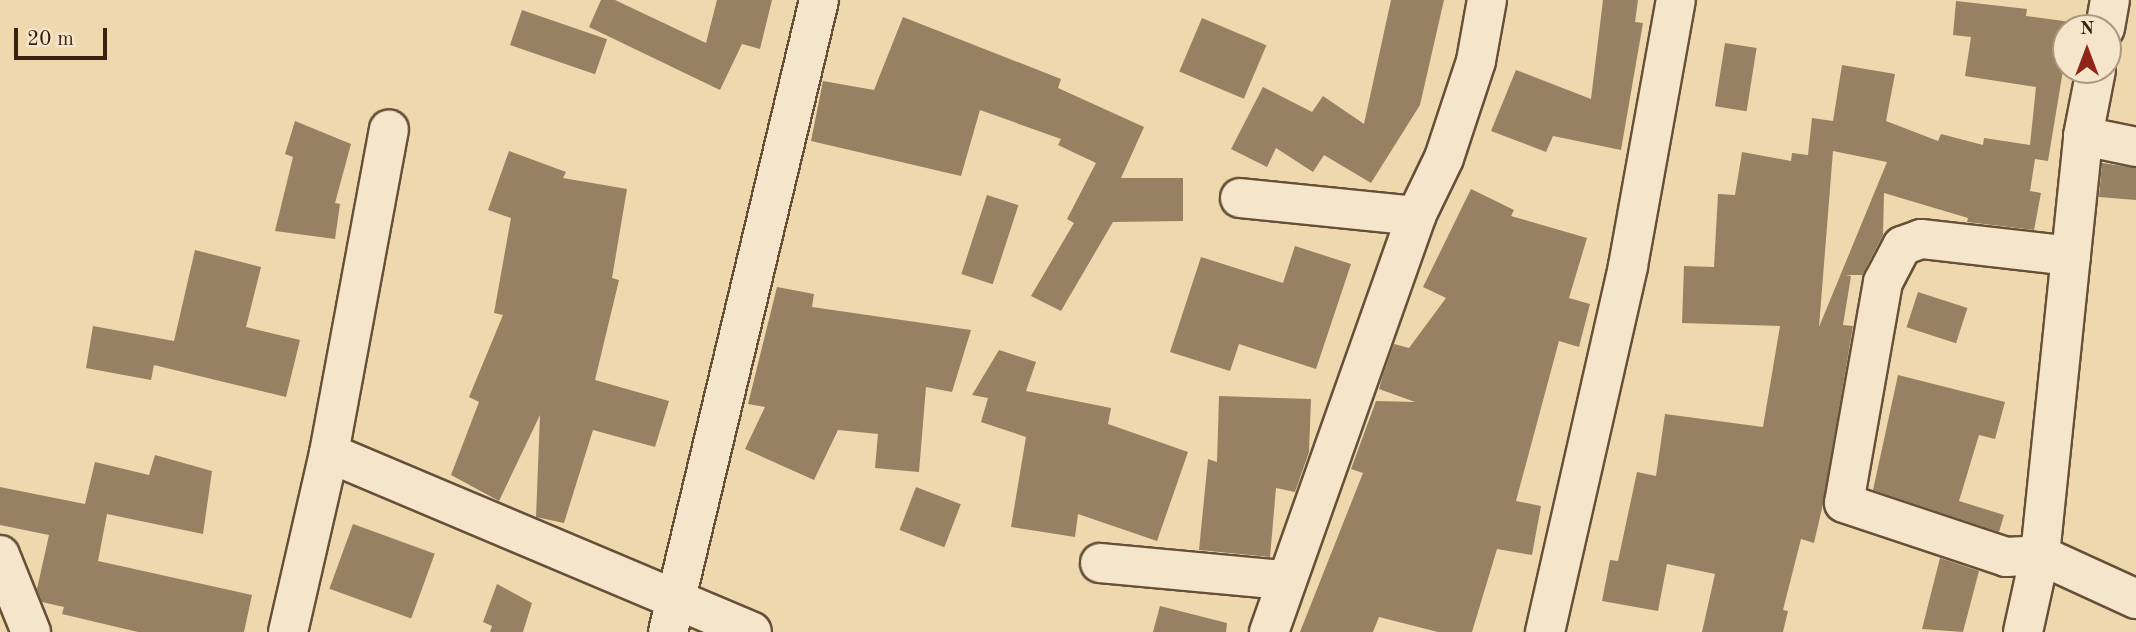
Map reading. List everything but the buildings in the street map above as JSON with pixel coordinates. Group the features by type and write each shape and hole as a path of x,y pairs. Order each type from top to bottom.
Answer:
{"street":[{"path":"672,616 819,0"},
{"path":"1269,632 1284,580 1416,216 1444,159 1476,61 1487,0"},
{"path":"1545,632 1628,266 1676,0"},
{"path":"2023,632 2040,555 2083,136 2093,84"},
{"path":"288,632 329,453 388,130"},
{"path":"2083,136 2136,147"},
{"path":"1240,198 1416,216"},
{"path":"2071,256 1921,239 1902,246 1883,282 1844,486 1844,503 1857,511 2006,557 2040,555 2136,599"},
{"path":"329,453 672,616 752,632"},
{"path":"0,555 31,632"},
{"path":"1101,562 1284,580"}]}
